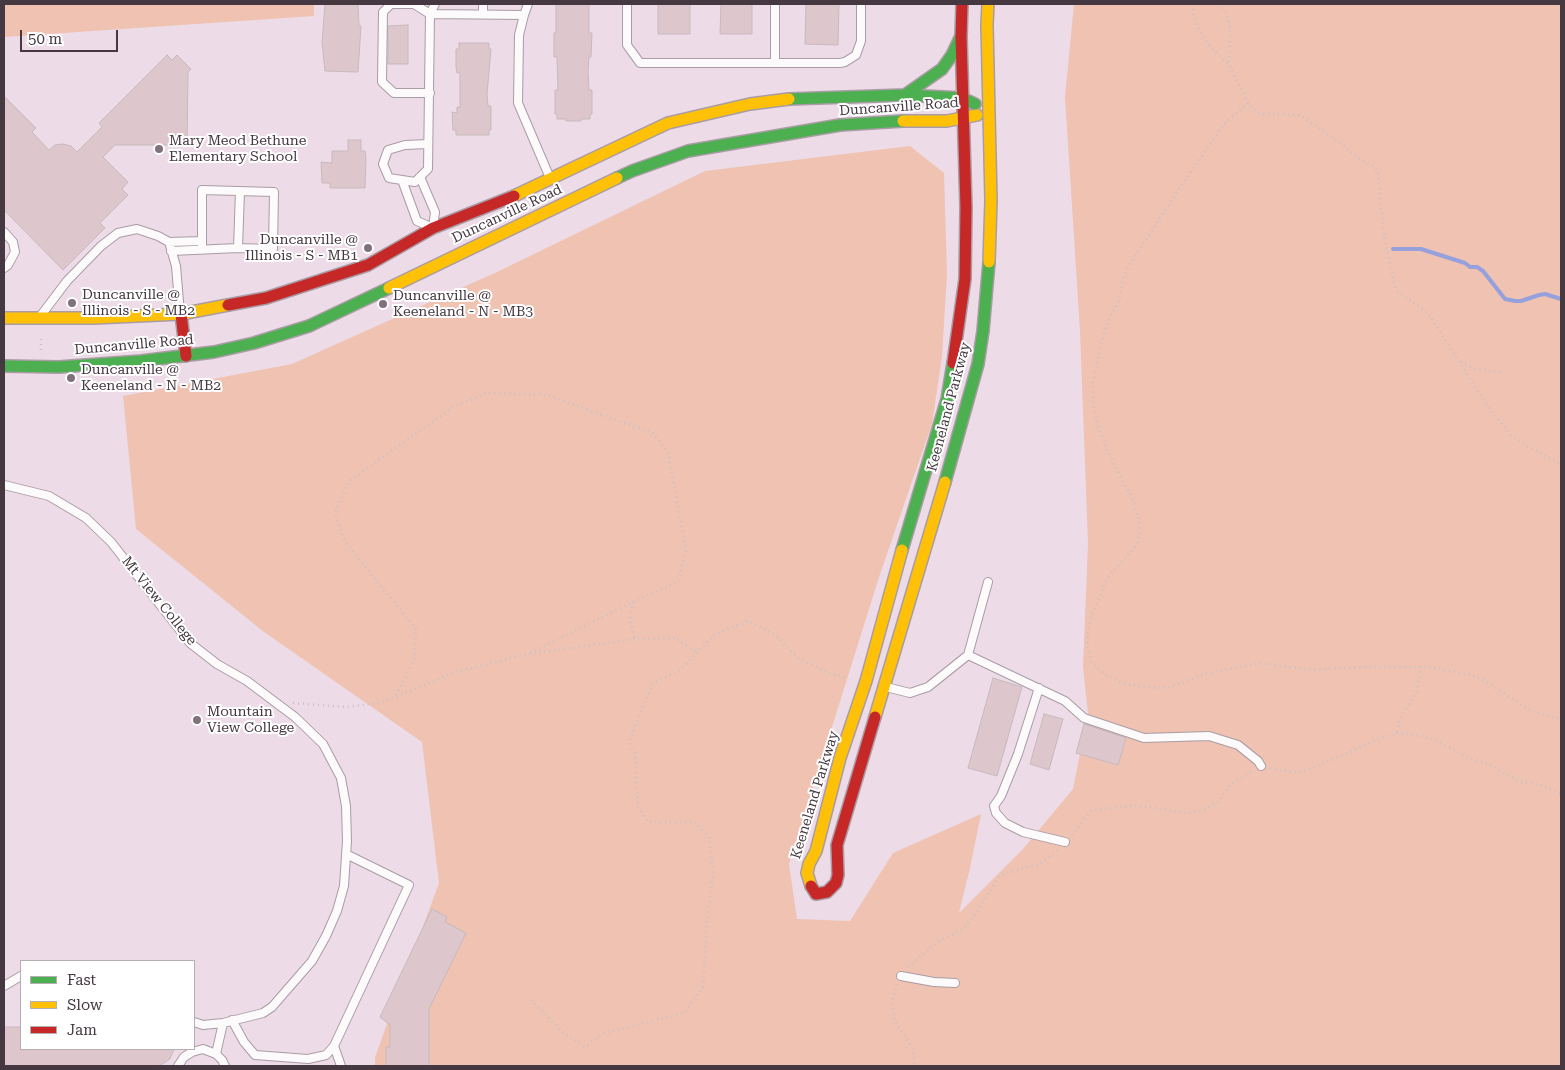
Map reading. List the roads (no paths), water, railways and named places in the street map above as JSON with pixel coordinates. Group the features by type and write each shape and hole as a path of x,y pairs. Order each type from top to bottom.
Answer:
{"main road":[{"name":"Keeneland Parkway","path":"962,4 963,119 978,201 988,277 978,364 958,440 837,845 838,875 836,884 827,892 816,894 809,884 809,864 816,851 840,758 866,681 902,549 947,399 961,317 965,280 978,201 990,110 988,4"},
{"path":"905,95 942,68 952,55 961,37"},
{"name":"Duncanville Road","path":"4,318 94,318 181,314 266,298 316,284 368,265 434,232 668,123 698,120 750,104 801,98 905,95 962,98 990,110"},
{"name":"Duncanville Road","path":"4,366 59,367 186,356 254,343 309,326 350,307 446,255 521,226 632,171 705,144 840,125 888,121 947,121 963,119 990,110"},
{"path":"181,314 186,356"}],"lane":[{"path":"430,93 394,93 382,82 383,12 391,4 414,4 430,14 524,15"},
{"path":"428,144 405,145 388,150 383,164 389,178 415,182 428,169 430,14 435,4"},
{"path":"483,4 483,14"},
{"path":"528,4 519,35 518,103 550,178"},
{"path":"627,4 627,45 640,62 775,63 840,63 856,55 861,41 861,4"},
{"path":"775,4 775,63"},
{"path":"420,177 435,212 434,232"},
{"path":"402,180 418,221 434,232"},
{"path":"39,318 67,282 101,246 118,233 137,229 169,242 202,246 273,248 274,192 202,190 202,246"},
{"path":"238,248 240,191"},
{"path":"4,232 14,242 15,252 8,265 4,268"},
{"path":"169,242 176,266 181,314"},
{"path":"171,251 202,246"},
{"name":"Mt View College","path":"4,485 49,496 86,518 111,542 190,643 216,664 247,681 295,716 323,744 341,778 346,806 348,841 344,886 340,905 312,961 272,1007 263,1012 223,1023 203,1024 195,1022"},
{"path":"866,681 910,693 928,687 968,655 988,582"},
{"path":"968,655 1065,701 1084,718 1144,738 1209,736 1238,745 1261,766"},
{"path":"1038,688 1018,754 1001,796 994,806 996,813 1005,823 1023,832 1066,842"},
{"path":"232,1020 244,1042 255,1055 308,1059 326,1054 334,1046 409,885 346,854"},
{"path":"901,976 934,982 955,983"},
{"path":"4,986 20,977"},
{"path":"216,1054 223,1023"},
{"path":"334,1046 342,1066"},
{"path":"178,1066 184,1056 192,1050 202,1050 216,1054 226,1066"}],"waterway":[{"path":"1393,249 1421,249 1465,263 1470,267 1477,267 1483,271 1505,299 1521,301 1545,294 1561,299"}],"place":[{"name":"Mary Meod Bethune Elementary School","path":"159,149"},
{"name":"Duncanville @ Illinois - S - MB1","path":"368,248"},
{"name":"Duncanville @ Illinois - S - MB2","path":"72,303"},
{"name":"Duncanville @ Keeneland - N - MB3","path":"383,304"},
{"name":"Duncanville @ Keeneland - N - MB2","path":"71,378"},
{"name":"Mountain View College","path":"197,720"}]}
